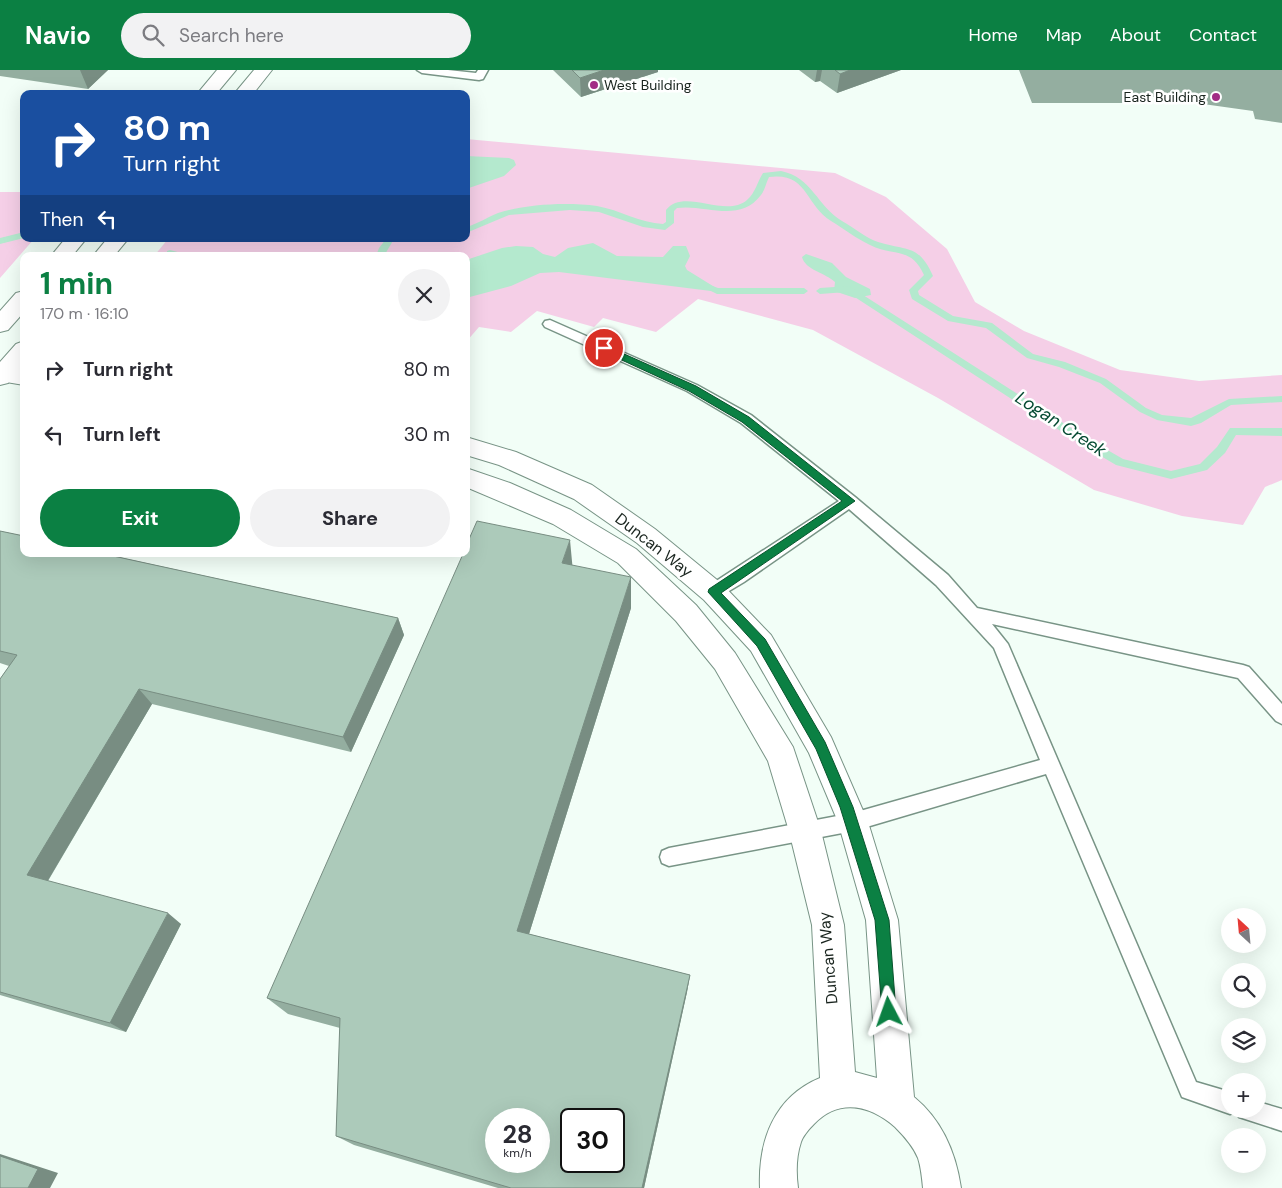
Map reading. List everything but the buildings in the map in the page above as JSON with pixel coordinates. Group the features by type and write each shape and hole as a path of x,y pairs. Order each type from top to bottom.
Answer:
{"street":[{"path":"210,90 227,70"},
{"path":"246,90 263,70"},
{"path":"65,252 73,242"},
{"path":"107,252 115,242"},
{"path":"0,325 20,302"},
{"path":"7,375 20,355"},
{"name":"Duncan Way","path":"470,447 507,458 583,492 646,536 713,592 761,643 821,746 853,822 882,920 897,1105"},
{"name":"Duncan Way","path":"470,478 562,517 627,556 686,612 725,661 782,757 805,831 828,925 838,1090"},
{"path":"778,1188 776,1170 781,1141 794,1116 814,1099 838,1090 865,1091 890,1100 913,1118 930,1143 941,1171 942,1188"}],"lane":[{"path":"422,70 481,74"},
{"path":"550,324 692,388 746,420 850,501 942,580 1000,644 1189,1090 1221,1100"},
{"path":"713,592 850,501"},
{"path":"971,612 1244,672 1282,716"},
{"path":"669,857 853,822 1051,765"},
{"path":"1266,1115 1282,1120"}],"shaded area":[{"path":"470,139 835,173 886,197 947,249 975,302 1024,331 1120,370 1199,381 1282,375 1282,480 1265,487 1243,525 1182,516 1094,490 938,398 813,330 698,299 656,332 603,318 594,327 537,311 511,332 479,327 470,337 470,252 157,252 166,242 470,242"},
{"path":"470,156 509,158 514,160 516,165 504,176 470,188"},
{"path":"0,192 20,192 20,242 31,242 23,252 20,252 20,255 0,278"},
{"path":"593,243 617,256 663,257 673,246 686,246 690,256 685,266 687,270 721,291 559,272 540,273 511,286 470,297 470,259 502,248 516,246 533,247 543,254 555,257 568,248"},
{"path":"806,254 832,263 846,277 870,289 871,295 855,298 834,291 835,282 807,265 802,257"}],"waterway":[{"path":"470,229 509,213 570,207 600,209 646,225 665,227 670,223 670,210 674,206 686,204 729,209 740,208 749,203 758,193 766,175 781,173 791,175 804,185 830,217 874,244 913,254 923,263 929,276 913,290 915,297 951,319 989,325 1030,356 1062,364 1103,381 1143,410 1160,418 1191,422 1229,402 1282,399"},
{"name":"Logan Creek","path":"0,241 20,236"},
{"path":"382,252 388,242"},
{"path":"707,287 717,291 804,291"},
{"name":"Logan Creek","path":"820,291 849,289 1082,440 1120,462 1171,475 1203,467 1221,450 1233,431 1282,432"}],"place":[{"name":"West Building","path":"594,85"},
{"name":"East Building","path":"1216,97"}],"route":[{"path":"604,348 692,388 746,420 850,501 713,592 761,643 821,746 853,822 882,920 889,1012"}]}
